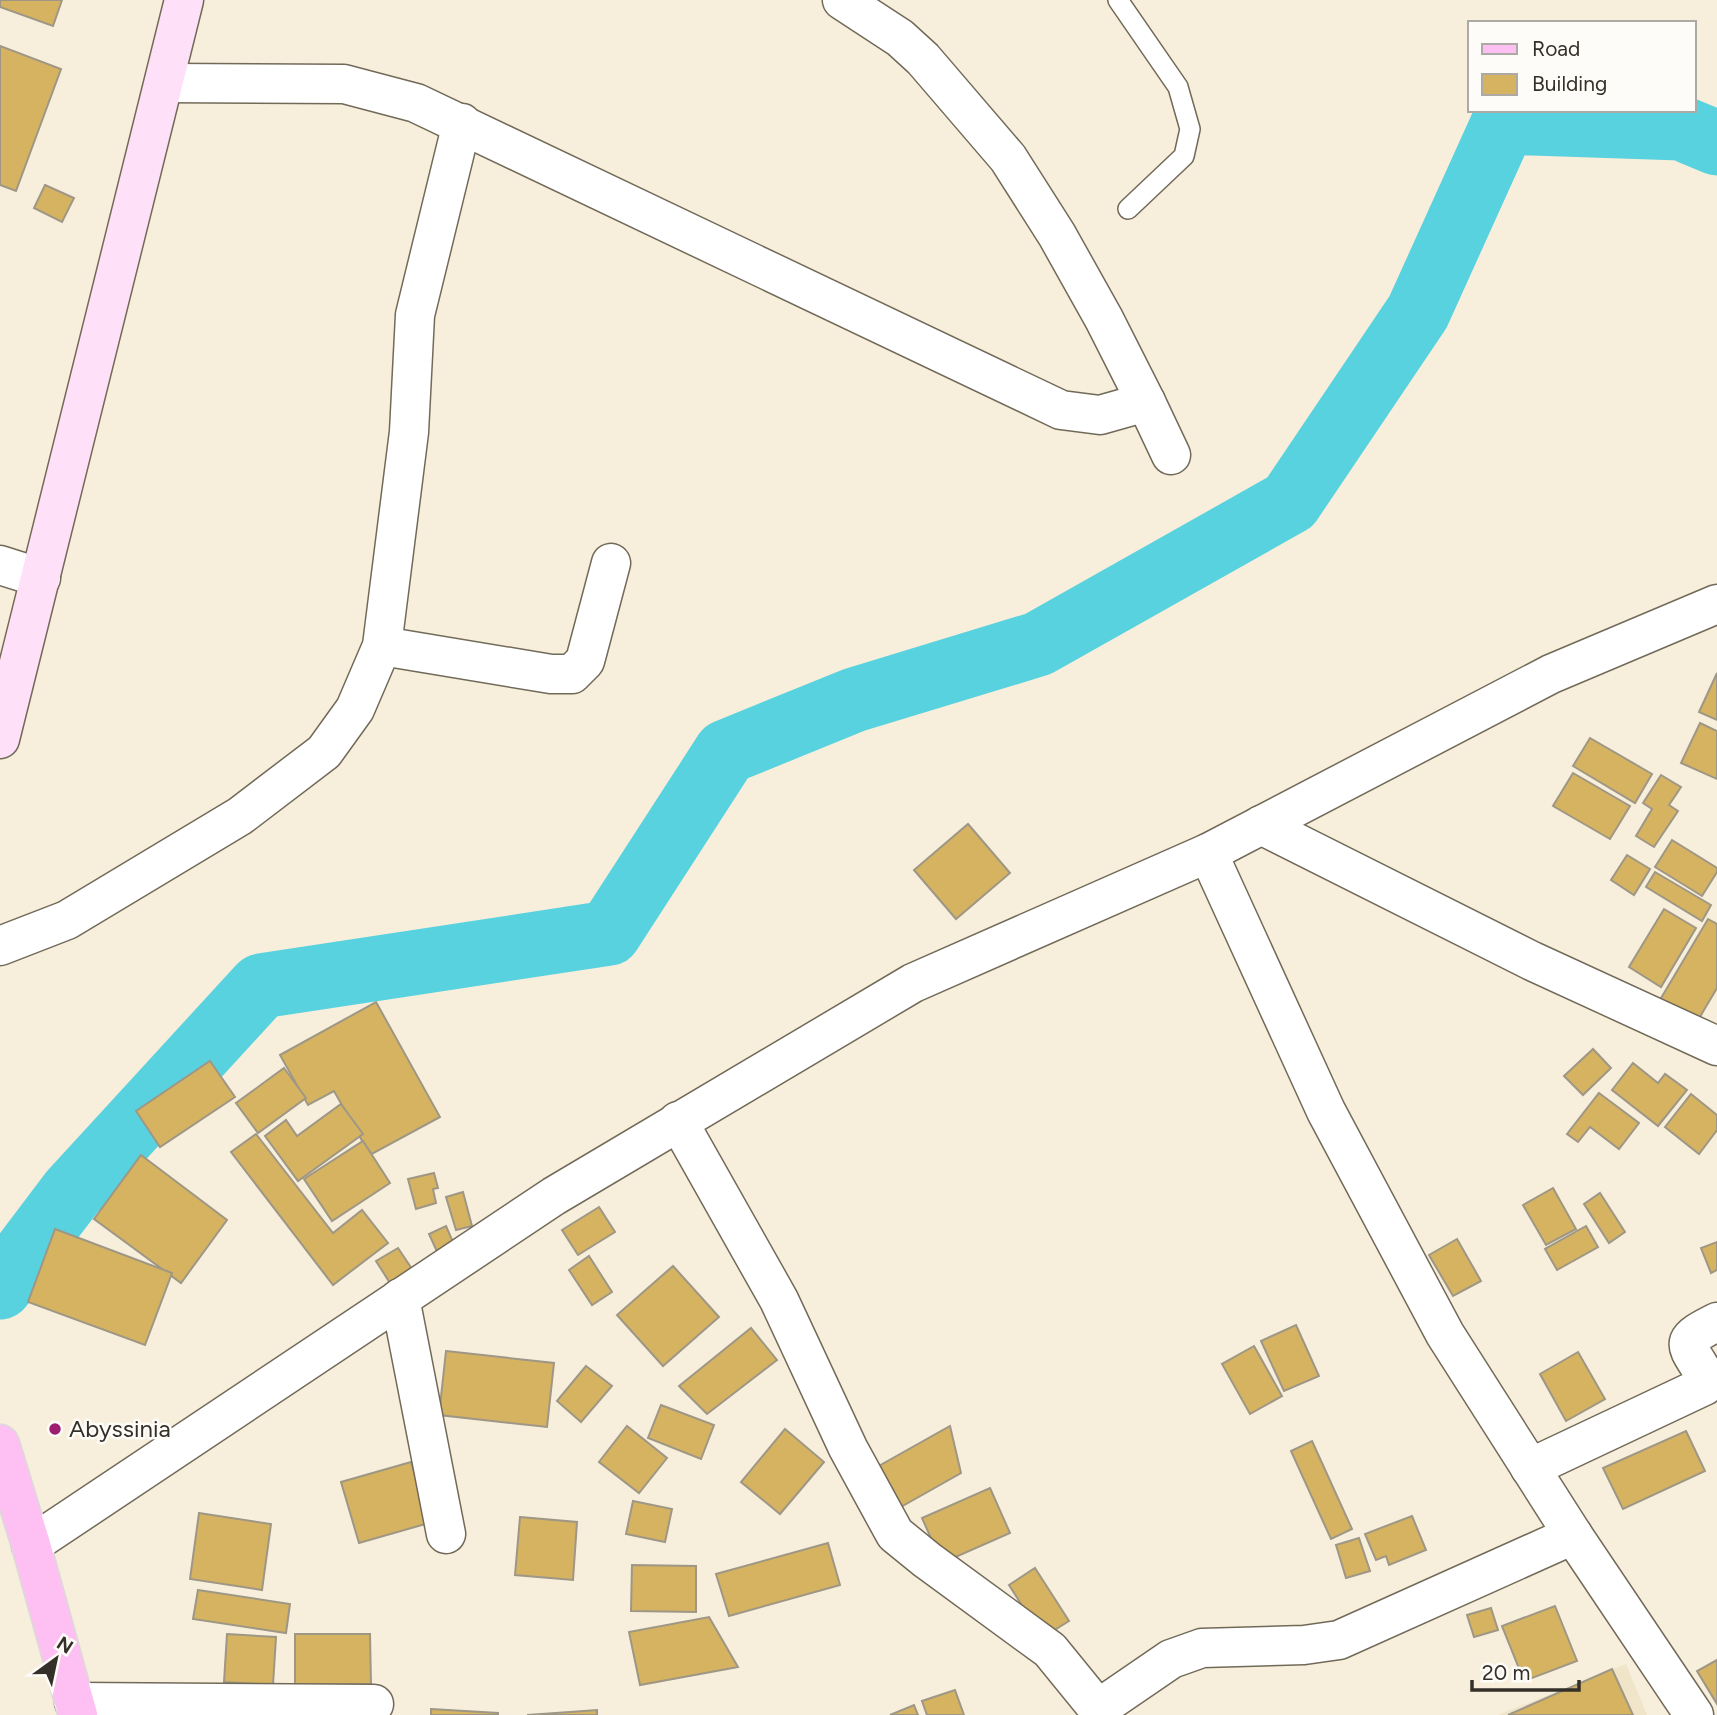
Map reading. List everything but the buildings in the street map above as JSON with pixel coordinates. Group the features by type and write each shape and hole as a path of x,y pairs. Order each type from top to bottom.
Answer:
{"main road":[{"path":"0,739 184,0"},
{"path":"1,1447 76,1709"}],"street":[{"path":"842,0 900,38 923,59 1008,158 1058,235 1104,319 1171,455"},
{"path":"164,83 344,84 416,103 1061,410 1100,415 1146,402"},
{"path":"0,946 66,919 240,816 324,752 355,709 382,646 409,432 415,315 461,123"},
{"path":"382,646 551,674 572,674 585,661 611,563"},
{"path":"0,565 41,579"},
{"path":"31,1545 554,1196 913,982 1208,853 1550,674 1717,604"},
{"path":"1261,825 1532,961 1717,1046"},
{"path":"1208,853 1326,1111 1445,1334 1573,1535 1694,1715"},
{"path":"678,1121 779,1300 848,1448 895,1534 1050,1650 1101,1712 1171,1659 1202,1648 1304,1645 1339,1640 1573,1535"},
{"path":"400,1298 446,1534"},
{"path":"1530,1468 1704,1386 1706,1377 1688,1347 1688,1340 1692,1334 1717,1322"},
{"path":"76,1709 374,1704"}],"lane":[{"path":"1118,0 1178,87 1190,129 1184,156 1128,208"}],"shaded area":[{"path":"1626,1664 1647,1715 1498,1715"}],"waterway":[{"path":"0,1287 72,1192 261,986 609,933 726,752 854,700 1038,644 1290,502 1418,312 1504,122 1681,128 1717,143"}],"place":[{"name":"Abyssinia","path":"55,1429"}]}
